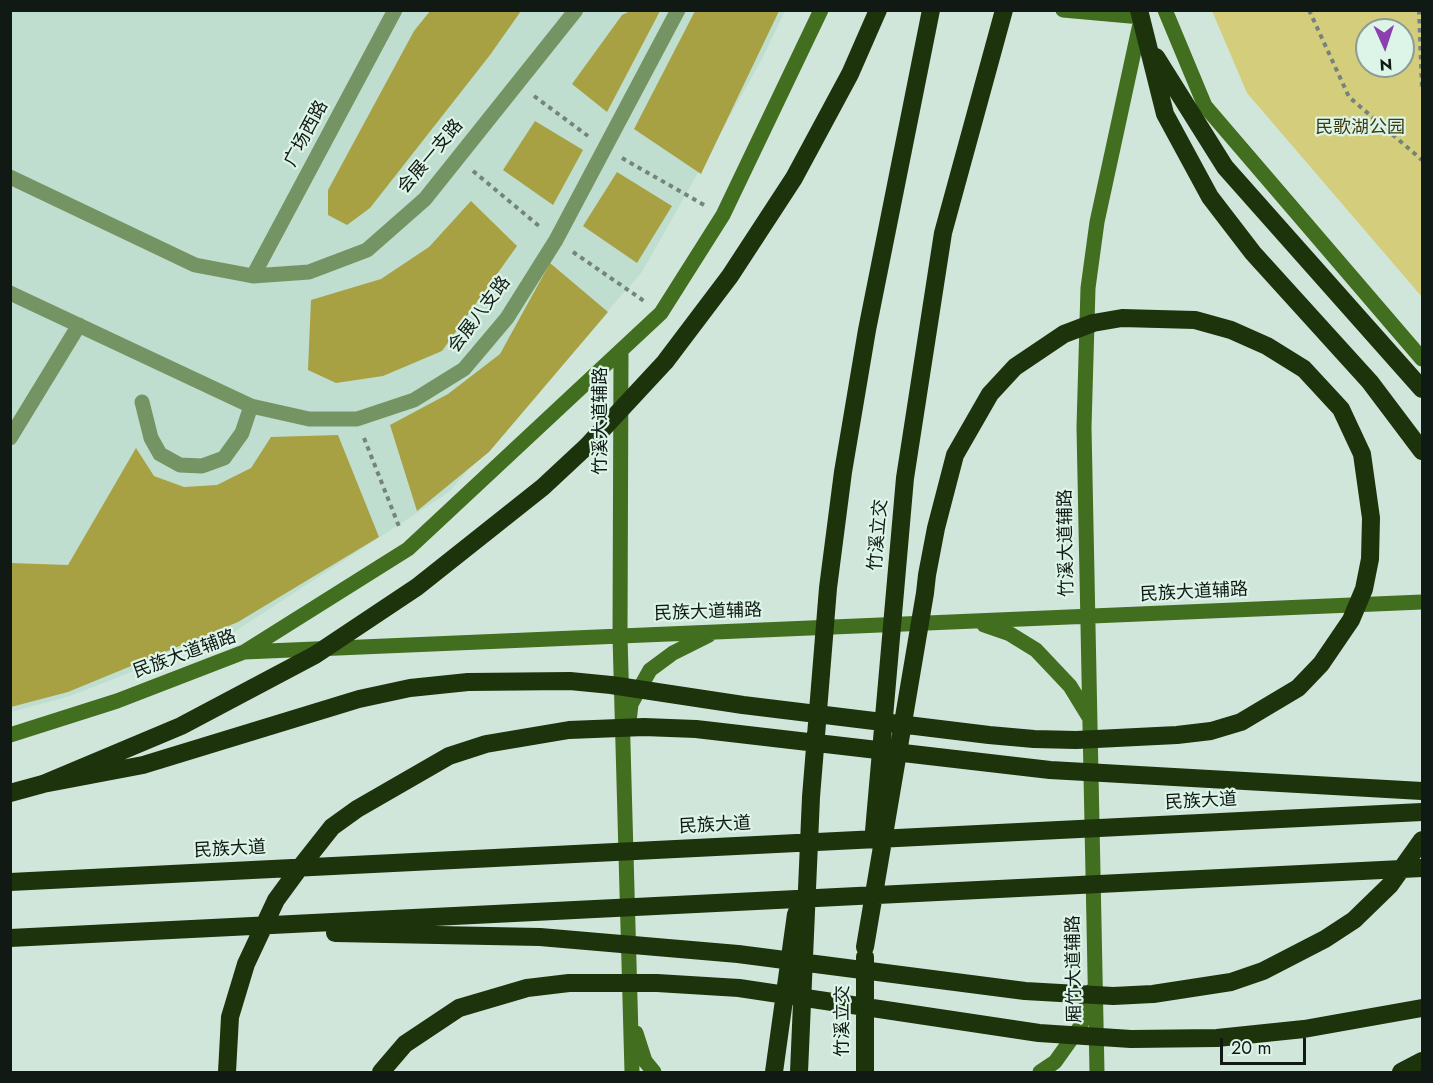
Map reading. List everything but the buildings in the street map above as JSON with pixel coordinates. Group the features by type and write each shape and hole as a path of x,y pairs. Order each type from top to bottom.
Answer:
{"highway":[{"path":"43,784 181,726 266,682 372,619 510,515 595,437 665,362 759,234 826,120 878,10"},
{"path":"799,1072 812,797 828,588 843,472 867,330 931,10"},
{"name":"竹溪立交","path":"865,1072 865,947 905,478 943,233 1004,10"},
{"path":"1141,13 1165,114 1187,157 1230,225 1370,382 1422,451"},
{"path":"1146,40 1225,167 1422,389"},
{"path":"10,793 43,784 143,765 309,712 399,690 468,682 519,681 612,686 743,705 896,724 907,725 919,727 1034,739 1076,740 1177,735 1211,731 1241,722 1298,688 1321,664 1351,620 1364,589 1370,559 1371,518 1362,454 1341,409 1304,369 1267,346 1195,320 1122,318 1093,323 1064,334 1014,367 990,394 956,455 936,528 927,575 917,640 903,723 901,734 865,947"},
{"path":"227,1072 230,1017 246,964 276,900 305,861 332,827 357,809 449,756 486,744 569,730 644,727 696,729 1050,770 1422,791"},
{"path":"774,1072 812,797"},
{"name":"民族大道","path":"10,882 1422,812"},
{"path":"185,929 540,937 738,954 1025,991 1113,996 1153,994 1231,982 1263,971 1325,939 1353,920 1390,885 1422,840"},
{"path":"10,938 1422,868"},
{"path":"381,1072 405,1044 459,1008 526,988 569,983 657,983 739,988 1039,1033 1120,1039 1206,1038 1259,1034 1362,1020 1422,1008"},
{"path":"1401,1072 1422,1061"}],"main road":[{"name":"竹溪大道辅路","path":"630,1016 620,636 621,353 661,313 723,215 821,10"},
{"path":"1063,10 1141,13"},
{"path":"1165,10 1205,106 1422,359"},
{"name":"竹溪大道辅路","path":"1093,865 1084,427 1088,288 1097,222 1141,13"},
{"path":"244,652 408,549 621,353"},
{"name":"民族大道辅路","path":"10,735 117,701 244,652 1422,602"},
{"path":"976,622 1010,634 1036,650 1070,686 1089,717"},
{"path":"623,761 632,704 650,670 673,653 715,632"},
{"name":"厢竹大道辅路","path":"1093,865 1097,1072"},
{"path":"1040,1072 1055,1062 1080,1027 1095,978"},
{"path":"630,1016 632,1072"},
{"path":"630,1016 645,1062 654,1072"}],"lane":[{"name":"广场西路","path":"253,276 395,10"},
{"name":"会展一支路","path":"10,177 195,265 253,276 309,272 367,250 424,199 576,10"},
{"name":"会展八支路","path":"10,293 251,406 309,419 357,419 414,399 464,369 507,318 556,240 678,10"},
{"path":"10,438 79,325"},
{"path":"142,402 151,438 160,454 180,465 202,466 224,458 242,433 251,406"}],"path":[{"path":"1309,10 1349,97 1422,160"},
{"path":"1419,10 1422,90"},
{"path":"357,419 408,549"}],"shaded area":[{"path":"11,11 785,11 762,59 642,272 449,492 234,632 70,696 11,712"},
{"path":"430,11 521,11 490,55 370,208 347,225 328,215 328,190 414,31"},
{"path":"630,11 660,11 607,112 572,84 622,15"},
{"path":"695,11 779,11 701,174 634,129"},
{"path":"535,121 583,150 553,205 503,170"},
{"path":"617,172 672,206 637,263 583,226"},
{"path":"471,201 517,246 442,351 383,376 336,383 308,370 311,300 381,279 429,247"},
{"path":"550,263 608,312 489,452 417,511 390,425 448,394 500,354"},
{"path":"338,435 379,537 238,622 68,692 11,707 11,563 68,565 136,448 154,476 184,487 217,485 251,468 271,437"}],"green space":[{"name":"民歌湖公园","path":"1212,11 1422,11 1422,297 1247,93"}]}
